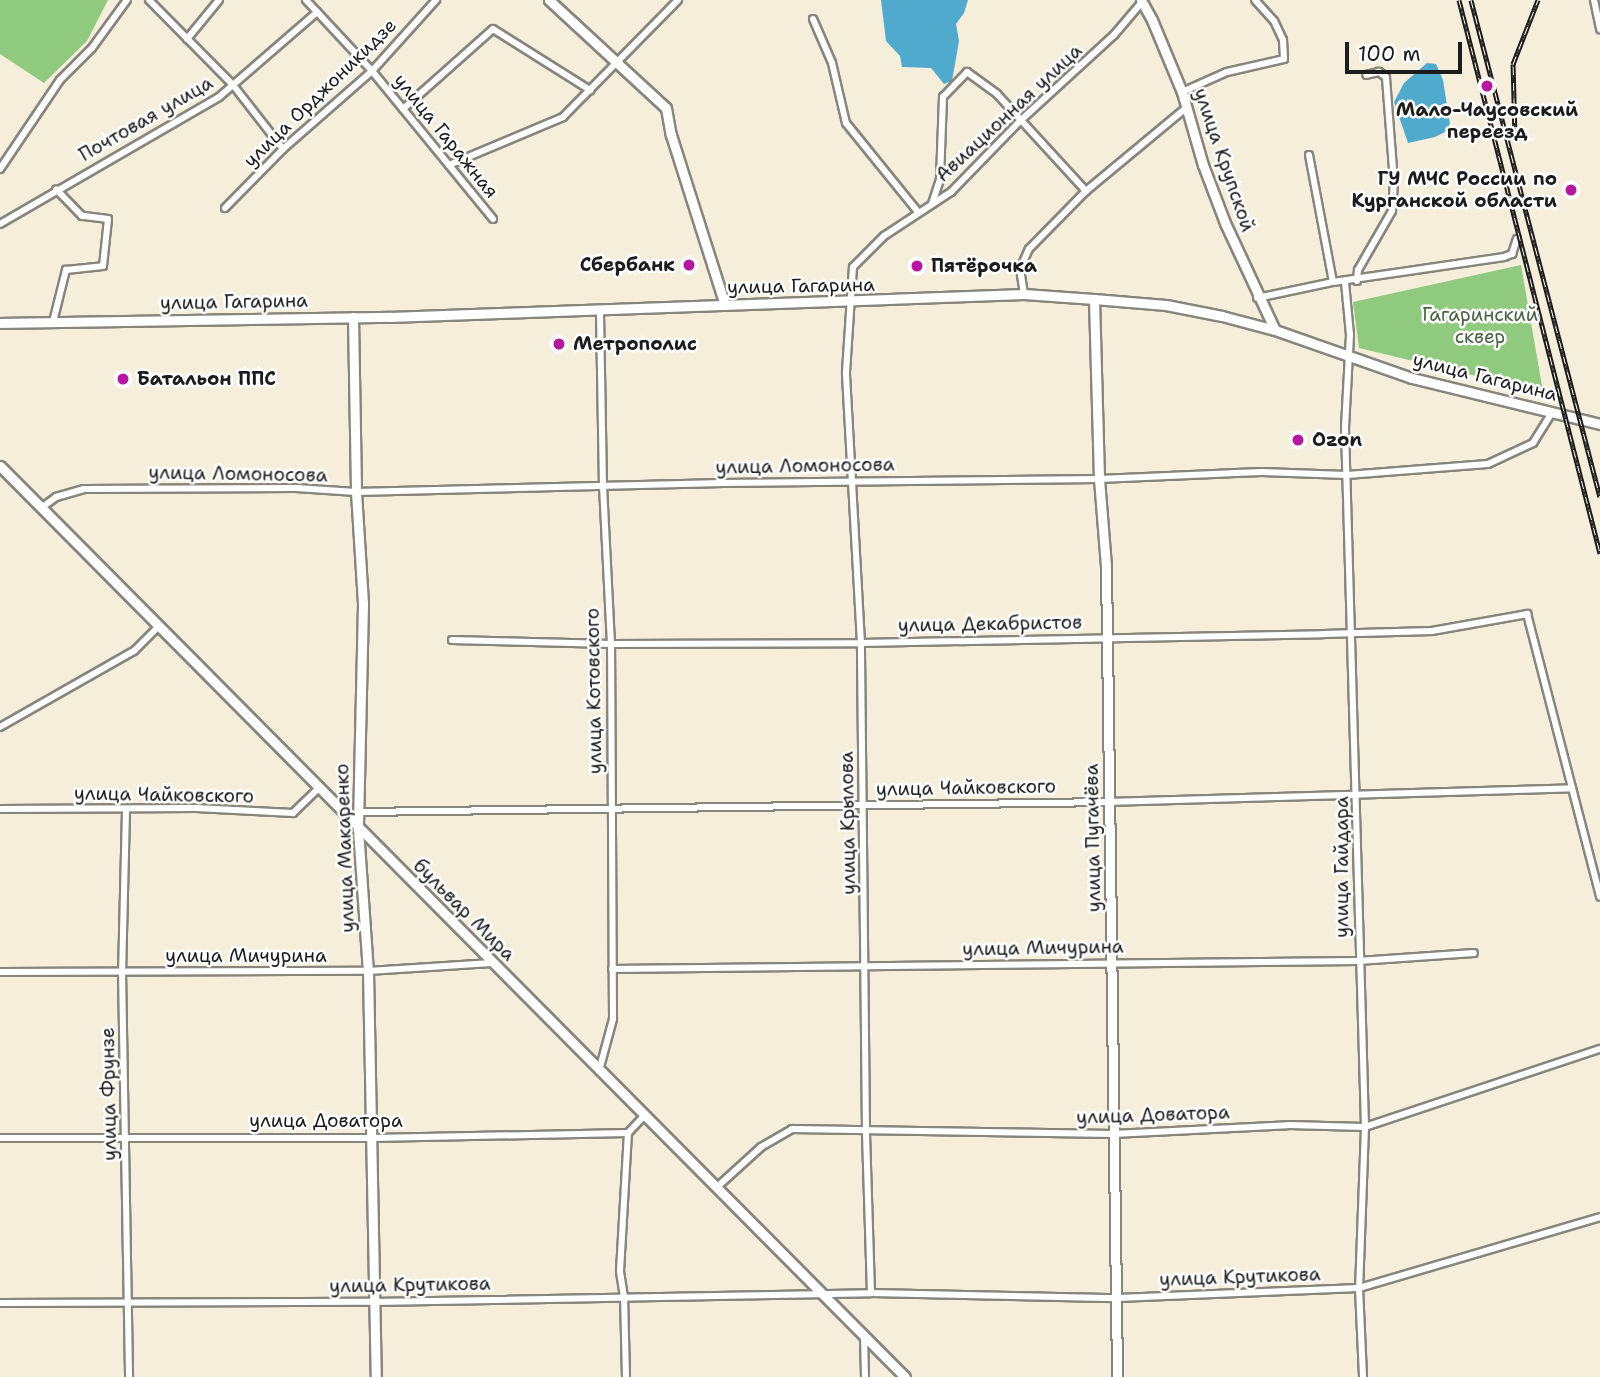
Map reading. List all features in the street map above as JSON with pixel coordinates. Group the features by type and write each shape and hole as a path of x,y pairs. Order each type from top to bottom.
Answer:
{"main road":[{"path":"549,0 666,108 671,135 725,305"},
{"name":"улица Крупской","path":"1141,1 1182,92 1203,164 1258,298 1275,330"},
{"name":"улица Гагарина","path":"0,323 353,317 848,303 1024,294 1166,304 1275,330 1412,378 1600,424"},
{"name":"улица Пугачёва","path":"1094,299 1107,637 1118,1377"},
{"name":"улица Макаренко","path":"353,317 356,492 363,604 358,829 368,971 376,1377"},
{"name":"бульвар Мира","path":"0,466 905,1377"}],"street":[{"path":"0,169 60,80 92,48 127,0"},
{"path":"149,0 233,85 283,149"},
{"path":"187,39 219,0"},
{"path":"306,0 317,12"},
{"name":"улица Орджоникидзе","path":"225,208 283,149 372,71 436,0"},
{"path":"449,165 564,117 678,0"},
{"path":"1182,92 1227,72 1284,59 1283,40 1265,9 1255,0"},
{"path":"1265,9 1270,0"},
{"path":"1594,0 1600,29"},
{"name":"Авиационная улица","path":"848,303 853,267 884,236 951,192 1020,121 1114,35 1141,1"},
{"name":"улица Гаражная","path":"317,12 372,71 493,219"},
{"name":"Почтовая улица","path":"0,224 56,189 219,97 317,12"},
{"path":"813,19 832,63 846,123 866,144 918,212"},
{"path":"403,109 493,29 590,90"},
{"path":"932,204 940,179 943,97 967,72 997,94 1086,191"},
{"path":"1357,281 1359,270 1392,211 1394,182 1386,77 1379,72 1366,75"},
{"path":"1024,294 1020,269 1024,256 1086,191 1187,107"},
{"path":"1309,155 1333,282"},
{"path":"53,322 66,270 103,265 108,219 82,216 56,189"},
{"path":"1258,298 1333,282 1357,281 1504,257 1512,254 1517,239"},
{"name":"улица Гайдара","path":"1345,282 1350,335 1345,387 1357,794 1358,961 1365,1127 1359,1288 1363,1377"},
{"name":"улица Крылова","path":"848,303 846,372 850,482 861,643 866,1130 872,1293"},
{"name":"улица Котовского","path":"599,1071 613,1019 611,644 603,486 600,309"},
{"name":"улица Ломоносова","path":"41,508 56,497 85,489 296,488 356,492 1099,479 1262,472 1347,475 1488,464 1533,443 1552,412"},
{"name":"улица Декабристов","path":"452,640 611,644 861,643 1352,633 1432,631 1527,614 1572,788"},
{"path":"0,727 134,651 159,626"},
{"path":"1572,788 1600,897"},
{"name":"улица Чайковского","path":"359,812 1110,802 1572,788"},
{"name":"улица Чайковского","path":"0,809 126,811 196,808 293,813 318,789"},
{"name":"улица Фрунзе","path":"126,811 122,972 129,1377"},
{"name":"улица Мичурина","path":"612,969 1358,961 1474,953"},
{"name":"улица Мичурина","path":"0,972 368,971 492,963"},
{"name":"улица Доватора","path":"716,1188 761,1147 792,1129 1113,1134 1288,1125 1365,1127 1600,1049"},
{"path":"626,1377 624,1297 620,1271 622,1211 628,1133 645,1116"},
{"name":"улица Доватора","path":"0,1138 372,1138 628,1133"},
{"name":"улица Крутикова","path":"872,1293 1118,1298 1359,1288 1600,1217"},
{"path":"821,1293 872,1293"},
{"name":"улица Крутикова","path":"0,1303 373,1303 821,1293"},
{"path":"864,1336 865,1377"}],"green space":[{"path":"0,0 108,0 87,41 44,83 0,54"},
{"name":"Гагаринский сквер","path":"1521,265 1543,392 1359,348 1353,302"}],"water":[{"path":"881,0 968,0 964,13 956,24 959,41 952,81 944,84 931,68 902,67 900,56 886,41"},
{"path":"1427,63 1436,64 1443,80 1450,124 1445,132 1435,137 1408,143 1394,102 1404,83"}],"railway":[{"path":"1459,0 1600,553"},
{"path":"1471,0 1600,497"},
{"path":"1515,138 1513,64 1538,0"}],"place":[{"name":"Мало-Чаусовский переезд","path":"1487,86"},
{"name":"ГУ МЧС России по Курганской области","path":"1571,190"},
{"name":"Сбербанк","path":"689,265"},
{"name":"Пятёрочка","path":"917,266"},
{"name":"Метрополис","path":"559,344"},
{"name":"Батальон ППС","path":"123,379"},
{"name":"Ozon","path":"1298,440"}]}
